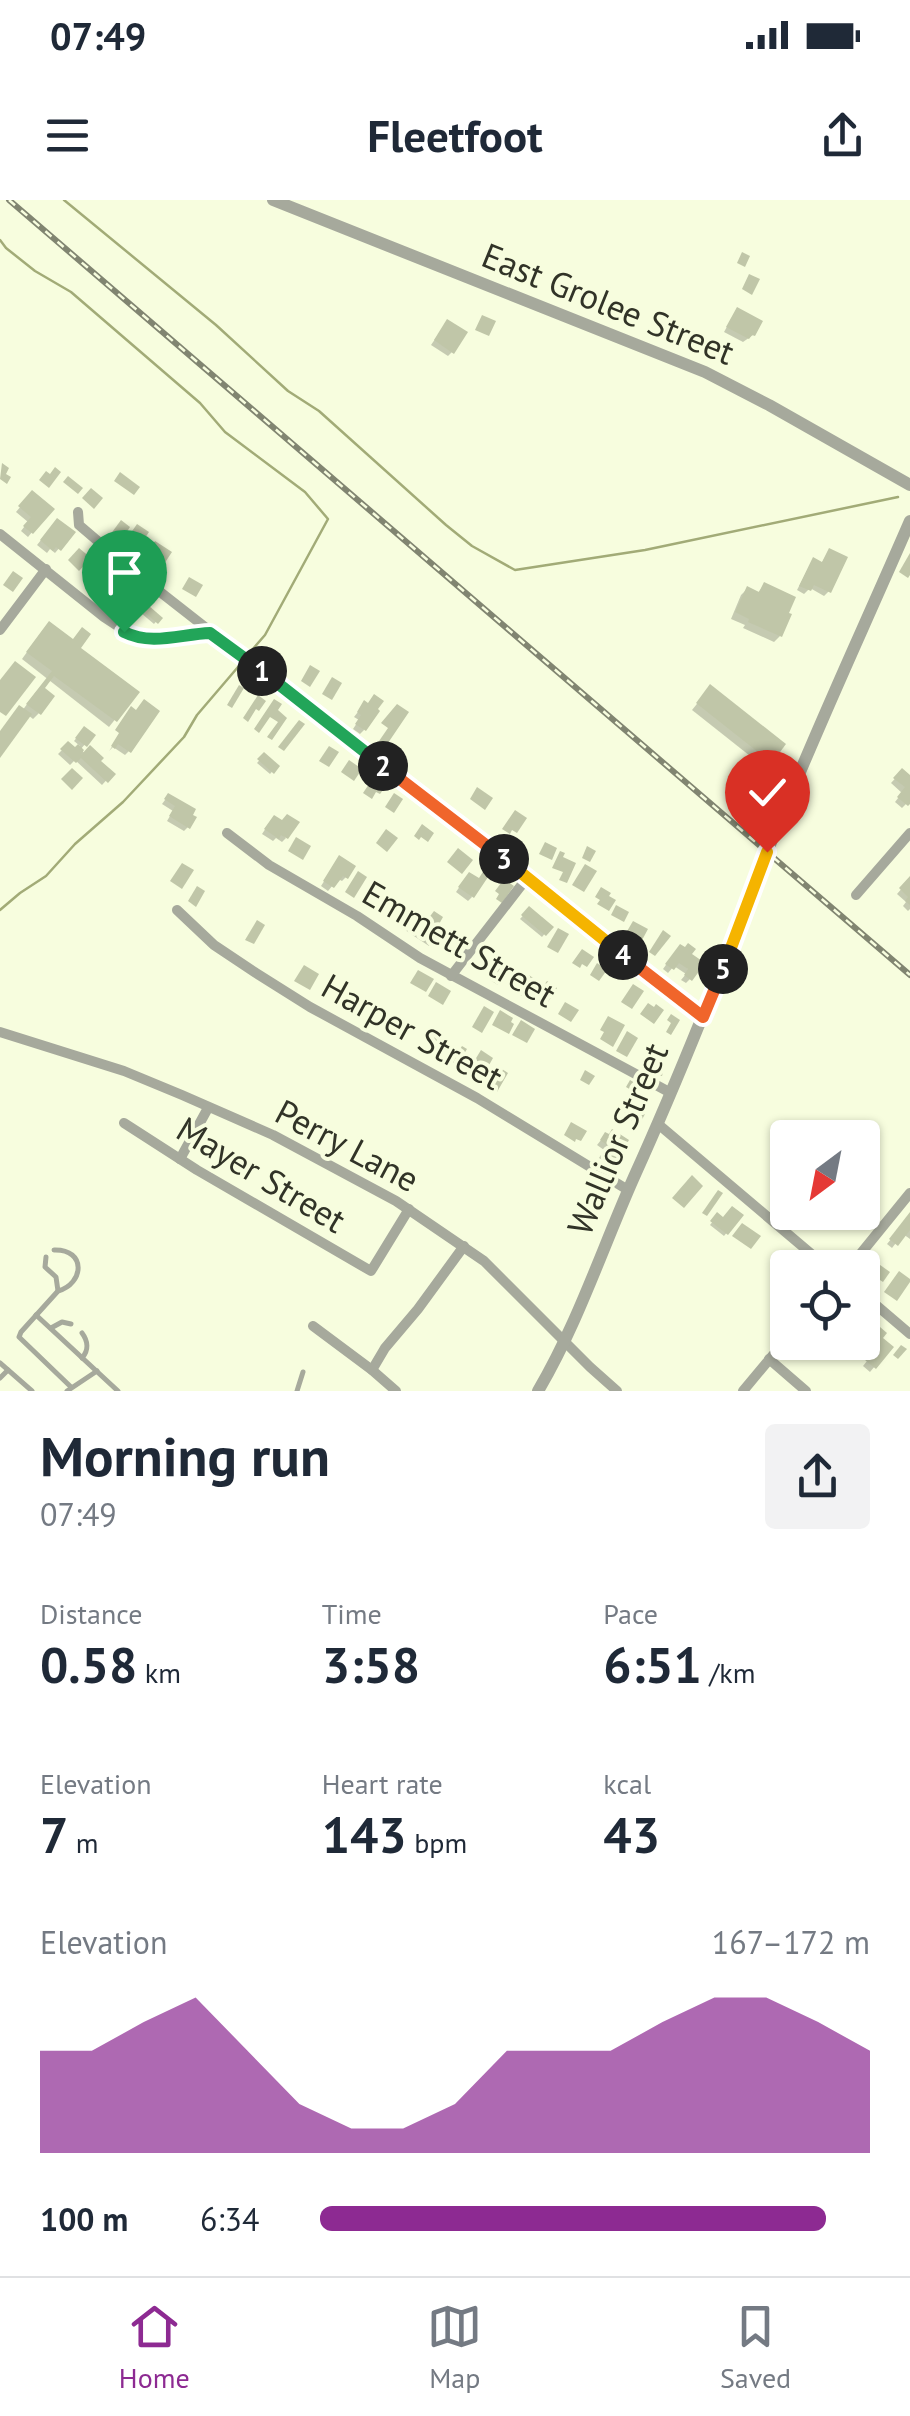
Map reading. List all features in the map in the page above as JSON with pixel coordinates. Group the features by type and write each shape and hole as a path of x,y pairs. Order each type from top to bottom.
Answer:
{"street":[{"name":"East Grolee Street","path":"273,200 704,372 770,405 910,486"},
{"path":"78,512 78,525 210,633 703,1017"},
{"name":"Wallior Street","path":"538,1391 566,1342 703,1017 767,852 910,520"},
{"path":"0,534 136,638 161,640 210,633"},
{"path":"0,630 46,569"},
{"name":"Emmett Street","path":"227,833 269,864 451,976 671,1093"},
{"path":"856,895 910,833"},
{"path":"451,976 527,878"},
{"name":"Harper Street","path":"178,910 214,944 310,1007 476,1098 628,1190"},
{"name":"Perry Lane","path":"0,1032 124,1072 208,1108 284,1141 408,1209 484,1260 617,1391"},
{"path":"180,1158 208,1108"},
{"name":"Mayer Street","path":"124,1124 372,1271 408,1209"},
{"path":"658,1124 807,1250"},
{"path":"863,1250 910,1192"},
{"path":"372,1370 464,1246"},
{"path":"880,1309 910,1334"},
{"path":"313,1326 396,1391"},
{"path":"742,1391 769,1359 806,1391"}],"lane":[{"path":"54,1250 72,1255 80,1267 78,1274 66,1288 58,1290 19,1337 69,1389 96,1372"},
{"path":"46,1257 45,1267 56,1278 58,1290"},
{"path":"36,1315 118,1391"},
{"path":"50,1328 62,1322 71,1324"},
{"path":"82,1334 87,1343 82,1358"},
{"path":"0,1363 32,1391"},
{"path":"0,1378 8,1370"},
{"path":"297,1391 304,1372"}],"building":[{"path":"742,252 750,256 745,267 737,263"},
{"path":"749,274 760,279 752,295 742,289"},
{"path":"737,307 763,321 749,339 726,327"},
{"path":"482,315 496,321 489,336 475,330"},
{"path":"447,319 468,332 454,354 434,340"},
{"path":"2,463 9,468 6,474 11,477 7,484 0,479"},
{"path":"55,467 61,472 49,488 39,480"},
{"path":"120,472 140,487 134,495 114,481"},
{"path":"68,476 83,488 78,494 63,482"},
{"path":"91,488 103,498 94,509 82,498"},
{"path":"32,490 55,509 33,534 23,526 31,517 18,506"},
{"path":"57,518 76,532 61,551 56,547 53,551 40,540"},
{"path":"121,520 130,527 120,542 110,535"},
{"path":"137,524 149,532 138,556 122,546"},
{"path":"155,541 172,552 164,564 158,561 152,570 141,562"},
{"path":"79,548 91,558 79,571 68,560"},
{"path":"829,548 848,557 831,593 814,585 811,591 799,586 813,557 822,562"},
{"path":"910,553 910,575 908,578 899,572"},
{"path":"13,571 23,578 13,592 3,585"},
{"path":"189,577 203,585 196,597 182,589"},
{"path":"764,582 796,597 782,637 735,612 747,586 759,592"},
{"path":"141,599 163,618 158,624 136,605"},
{"path":"49,621 73,639 82,627 91,634 81,648 140,692 117,722 54,676 45,688 55,696 41,715 26,704 52,671 26,652"},
{"path":"15,661 36,677 6,716 0,712 0,680"},
{"path":"310,665 320,671 310,687 301,681"},
{"path":"332,677 342,683 332,700 322,694"},
{"path":"710,684 786,744 772,763 696,703"},
{"path":"239,685 244,688 232,708 227,705"},
{"path":"374,694 384,701 366,731 355,724 361,715 357,712 364,700 368,703"},
{"path":"258,695 266,701 248,722 243,718"},
{"path":"144,699 160,711 131,753 118,744 115,749 111,746 119,733 115,730 131,706 136,710"},
{"path":"274,699 282,704 278,710 287,718 272,740 267,737 278,722 270,717 259,733 254,729"},
{"path":"397,704 409,712 387,750 377,744 388,728 381,723"},
{"path":"19,705 32,714 0,758 0,731"},
{"path":"299,720 305,724 284,751 278,747"},
{"path":"84,726 96,735 87,747 75,738"},
{"path":"68,741 84,750 81,755 90,745 116,774 108,783 81,758 76,763 60,749"},
{"path":"329,746 339,752 329,767 319,761"},
{"path":"264,752 280,766 274,774 257,759"},
{"path":"349,760 362,769 354,781 341,772"},
{"path":"72,768 83,778 72,790 61,779"},
{"path":"902,768 910,775 908,806 897,797 905,787 893,778"},
{"path":"373,778 386,786 372,799 363,793"},
{"path":"477,787 493,798 485,810 470,799"},
{"path":"168,793 196,809 193,815 197,817 190,829 169,816 175,806 164,799"},
{"path":"394,793 403,799 394,813 385,807"},
{"path":"515,810 527,818 517,833 512,830 510,834 502,829"},
{"path":"287,814 300,822 288,839 281,835 279,839 264,829 274,815 282,820"},
{"path":"422,824 434,833 428,842 414,836"},
{"path":"386,829 398,838 387,852 376,843"},
{"path":"296,837 311,846 303,860 288,851"},
{"path":"545,842 557,848 552,860 539,854"},
{"path":"587,846 596,851 590,862 582,858"},
{"path":"458,848 473,860 462,874 447,862"},
{"path":"560,851 576,863 567,883 559,880 563,872 552,868"},
{"path":"339,855 356,866 348,879 343,876 334,888 323,881"},
{"path":"182,863 194,870 182,889 170,881"},
{"path":"488,864 494,868 474,898 458,887 469,872 479,878"},
{"path":"585,864 597,871 584,892 572,885"},
{"path":"358,871 367,877 354,898 345,892"},
{"path":"910,876 910,905 899,888"},
{"path":"504,879 514,886 502,903 496,899 499,894 495,891"},
{"path":"197,886 205,891 196,907 188,901"},
{"path":"601,887 616,900 609,911 597,904 600,900 595,897"},
{"path":"616,905 629,912 624,922 611,915"},
{"path":"529,906 554,927 546,936 521,915"},
{"path":"416,911 428,919 434,911 443,917 438,926 444,930 435,943 407,925"},
{"path":"257,920 265,925 254,944 245,940"},
{"path":"633,921 648,929 641,942 626,933"},
{"path":"558,928 569,934 558,953 547,947"},
{"path":"663,930 671,936 655,956 649,952"},
{"path":"688,943 696,949 692,954 705,963 692,981 684,975 688,969 679,963 674,970 665,964 680,944 685,947"},
{"path":"582,949 594,957 587,967 582,964 580,968 572,963"},
{"path":"501,958 507,962 503,968 507,972 498,985 487,978"},
{"path":"597,963 607,970 599,981 590,975"},
{"path":"304,965 319,974 310,990 294,981"},
{"path":"418,970 434,979 426,992 410,983"},
{"path":"529,975 537,981 534,985 539,989 529,1001 512,989"},
{"path":"547,981 557,988 546,1005 535,998"},
{"path":"436,982 451,991 443,1005 428,996"},
{"path":"633,984 644,991 632,1009 621,1002"},
{"path":"565,1002 579,1010 571,1022 558,1014"},
{"path":"648,1003 664,1010 654,1024 640,1014"},
{"path":"484,1006 494,1012 482,1033 472,1027"},
{"path":"500,1010 513,1018 509,1034 492,1025"},
{"path":"671,1014 680,1020 671,1035 666,1032"},
{"path":"608,1016 625,1025 613,1047 600,1039"},
{"path":"521,1020 535,1029 527,1043 512,1035"},
{"path":"627,1031 638,1038 627,1057 616,1051"},
{"path":"437,1033 448,1039 437,1058 426,1051"},
{"path":"462,1046 467,1049 457,1065 452,1062"},
{"path":"481,1050 493,1058 480,1081 467,1073"},
{"path":"652,1061 665,1064 662,1076 649,1072"},
{"path":"499,1067 508,1073 497,1092 488,1087 492,1081 488,1079"},
{"path":"585,1070 595,1076 589,1085 580,1080"},
{"path":"630,1080 642,1087 638,1094 626,1087"},
{"path":"629,1105 645,1114 639,1125 623,1116"},
{"path":"571,1122 587,1131 581,1141 564,1135"},
{"path":"612,1129 629,1140 616,1162 602,1153 607,1145 600,1140"},
{"path":"692,1175 703,1186 684,1208 672,1198"},
{"path":"718,1190 723,1193 707,1216 702,1213"},
{"path":"732,1206 744,1215 728,1235 710,1221 717,1212 723,1217"},
{"path":"910,1212 910,1230 898,1246 889,1239"},
{"path":"742,1223 761,1236 751,1249 732,1236"},
{"path":"880,1265 890,1272 883,1282 880,1280"},
{"path":"899,1271 910,1282 897,1301 884,1292"},
{"path":"880,1327 887,1333 883,1338 894,1347 876,1369 865,1360 880,1360"},
{"path":"901,1345 907,1349 898,1359 893,1355"}],"waterway":[{"path":"64,200 216,325 288,391 319,411 446,525 472,546 515,570 645,550 898,497"},
{"path":"0,240 35,271 71,292 200,403 225,432 305,492 328,519 265,635 252,650"},
{"path":"0,910 46,876 123,802 184,737 197,715 238,667"}],"railway":[{"path":"9,200 910,975"}],"route":[{"path":"124,632 136,638 161,640 210,633 703,1017 767,852"}]}
